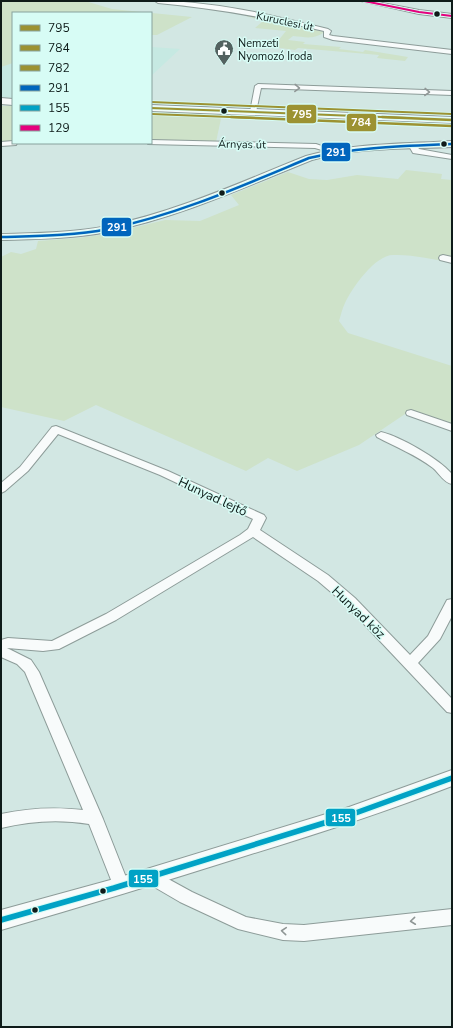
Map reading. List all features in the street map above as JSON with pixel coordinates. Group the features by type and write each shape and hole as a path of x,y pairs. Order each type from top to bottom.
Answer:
{"main road":[{"path":"1,101 12,102"},
{"path":"152,108 452,120"}],"street":[{"name":"Kuruclesi út","path":"158,1 211,6 272,18 326,30 328,31 326,36 333,38 452,52"},
{"path":"364,1 418,12 452,16"},
{"path":"429,49 449,45"},
{"path":"253,112 258,86 452,93"},
{"name":"Árnyas út","path":"152,142 316,146 332,151"},
{"path":"1,144 12,143"},
{"path":"1,237 81,233 143,221 172,213 309,158 332,151 354,148 452,144"},
{"path":"413,146 416,151 452,157"},
{"path":"411,413 452,428"},
{"name":"Hunyad lejtő","path":"1,490 24,469 56,429 164,473 260,518 253,531 244,538 111,617 54,646 8,643 1,645"},
{"path":"381,435 428,459 446,473 452,480"},
{"name":"Hunyad köz","path":"253,531 323,578 350,600 452,708"},
{"path":"410,664 433,639 452,602"},
{"path":"1,651 26,662 30,667 95,819 121,885"},
{"path":"1,920 350,815 452,778"},
{"path":"1,821 22,815 47,813 73,814 95,819"},
{"path":"150,876 186,897 244,924 283,932 304,932 452,917"}],"shaded area":[{"path":"1,1 85,1 112,9 142,12 12,12 12,63 1,67"},
{"path":"152,13 192,17 157,35 152,35"},
{"path":"250,15 324,32 313,37 293,36 288,40 305,42 303,44 341,47 339,49 363,52 365,50 408,57 405,61 377,58 379,55 298,48 295,50 273,47 286,31 255,28 263,21 246,16"},
{"path":"152,47 180,49 152,75"},
{"path":"12,63 12,98 1,97 1,67"},
{"path":"1,106 12,106 12,141 1,142"},
{"path":"152,112 222,114 216,142 152,140"},
{"path":"406,170 442,174 441,179 452,180 452,262 408,255 386,256 379,260 365,273 353,289 345,303 339,321 348,333 452,366 452,423 423,416 411,410 359,445 297,471 268,458 246,471 96,405 64,421 1,407 1,257 11,252 21,254 36,249 38,241 108,234 165,220 200,221 239,205 231,195 288,172 309,179 327,180 357,175 398,179"}],"transit line":[{"name":"129","path":"364,1 419,12 452,16"},
{"name":"782","path":"152,102 452,114"},
{"name":"795","path":"152,108 452,120"},
{"name":"784","path":"152,114 452,126"},
{"name":"291","path":"1,237 81,233 134,223 185,207 309,158 327,154 362,148 452,144"},
{"name":"155","path":"1,920 114,888 350,815 452,778"}],"place":[{"name":"Nemzeti Nyomozó Iroda","path":"224,66"}]}
